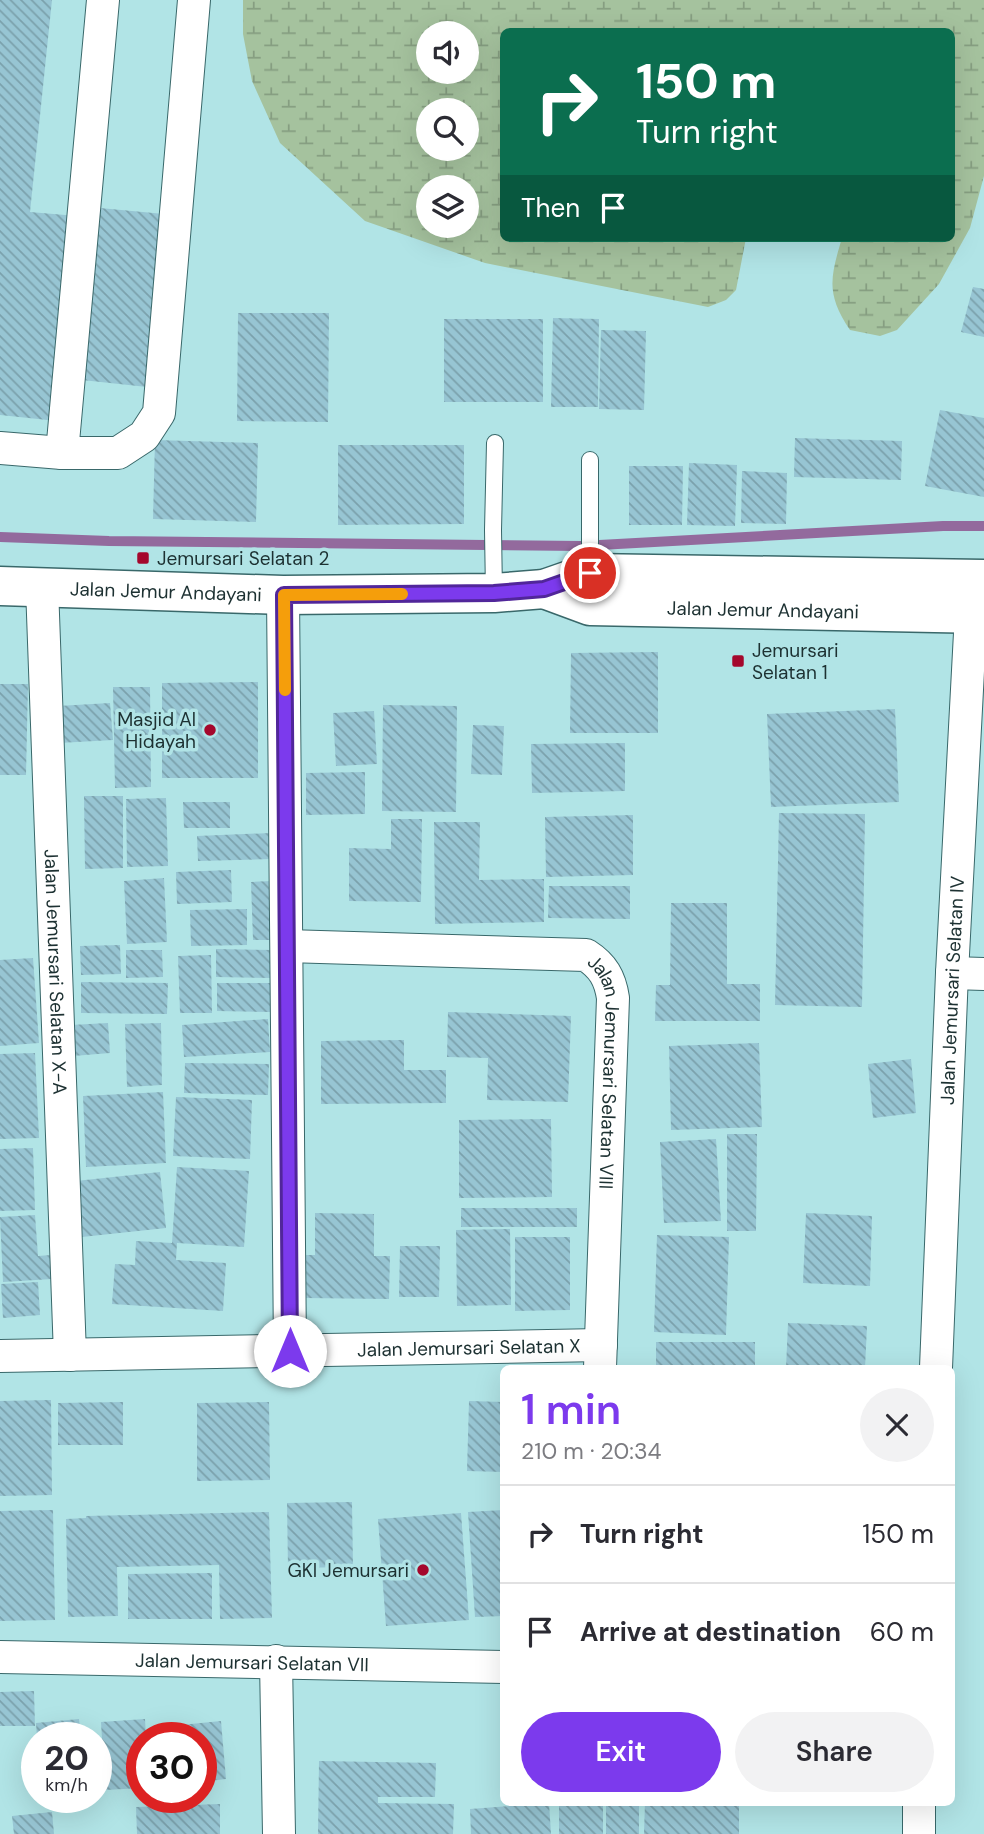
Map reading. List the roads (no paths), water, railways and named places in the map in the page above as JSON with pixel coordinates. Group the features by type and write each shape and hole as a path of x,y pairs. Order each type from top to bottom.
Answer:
{"main road":[{"name":"Jalan Jemur Andayani","path":"0,586 284,595 494,576 544,589 590,579 980,602"}],"street":[{"path":"62,453 103,0"},
{"path":"0,448 62,453 118,453 144,436 159,413 194,0"},
{"name":"Jalan Jemursari Selatan X-A","path":"42,587 70,1355"},
{"path":"284,595 290,1351"},
{"name":"Jalan Jemursari Selatan IV","path":"936,1365 952,973 980,602"},
{"name":"Jalan Jemursari Selatan VIII","path":"287,946 586,956 605,971 613,998 601,1357"},
{"path":"952,973 984,974"},
{"name":"Jalan Jemursari Selatan X","path":"0,1356 290,1351 601,1357"},
{"name":"Jalan Jemursari Selatan VII","path":"0,1657 500,1667"},
{"path":"276,1661 279,1834"},
{"path":"919,1806 919,1834"}],"lane":[{"path":"494,576 495,443"},
{"path":"590,460 590,579"}],"waterway":[{"path":"0,537 109,541 581,546 984,526"}],"place":[{"name":"Jemursari Selatan 2","path":"143,558"},
{"name":"Jemursari Selatan 1","path":"738,661"},
{"name":"Masjid Al Hidayah","path":"210,730"},
{"name":"GKI Jemursari","path":"423,1570"}]}
